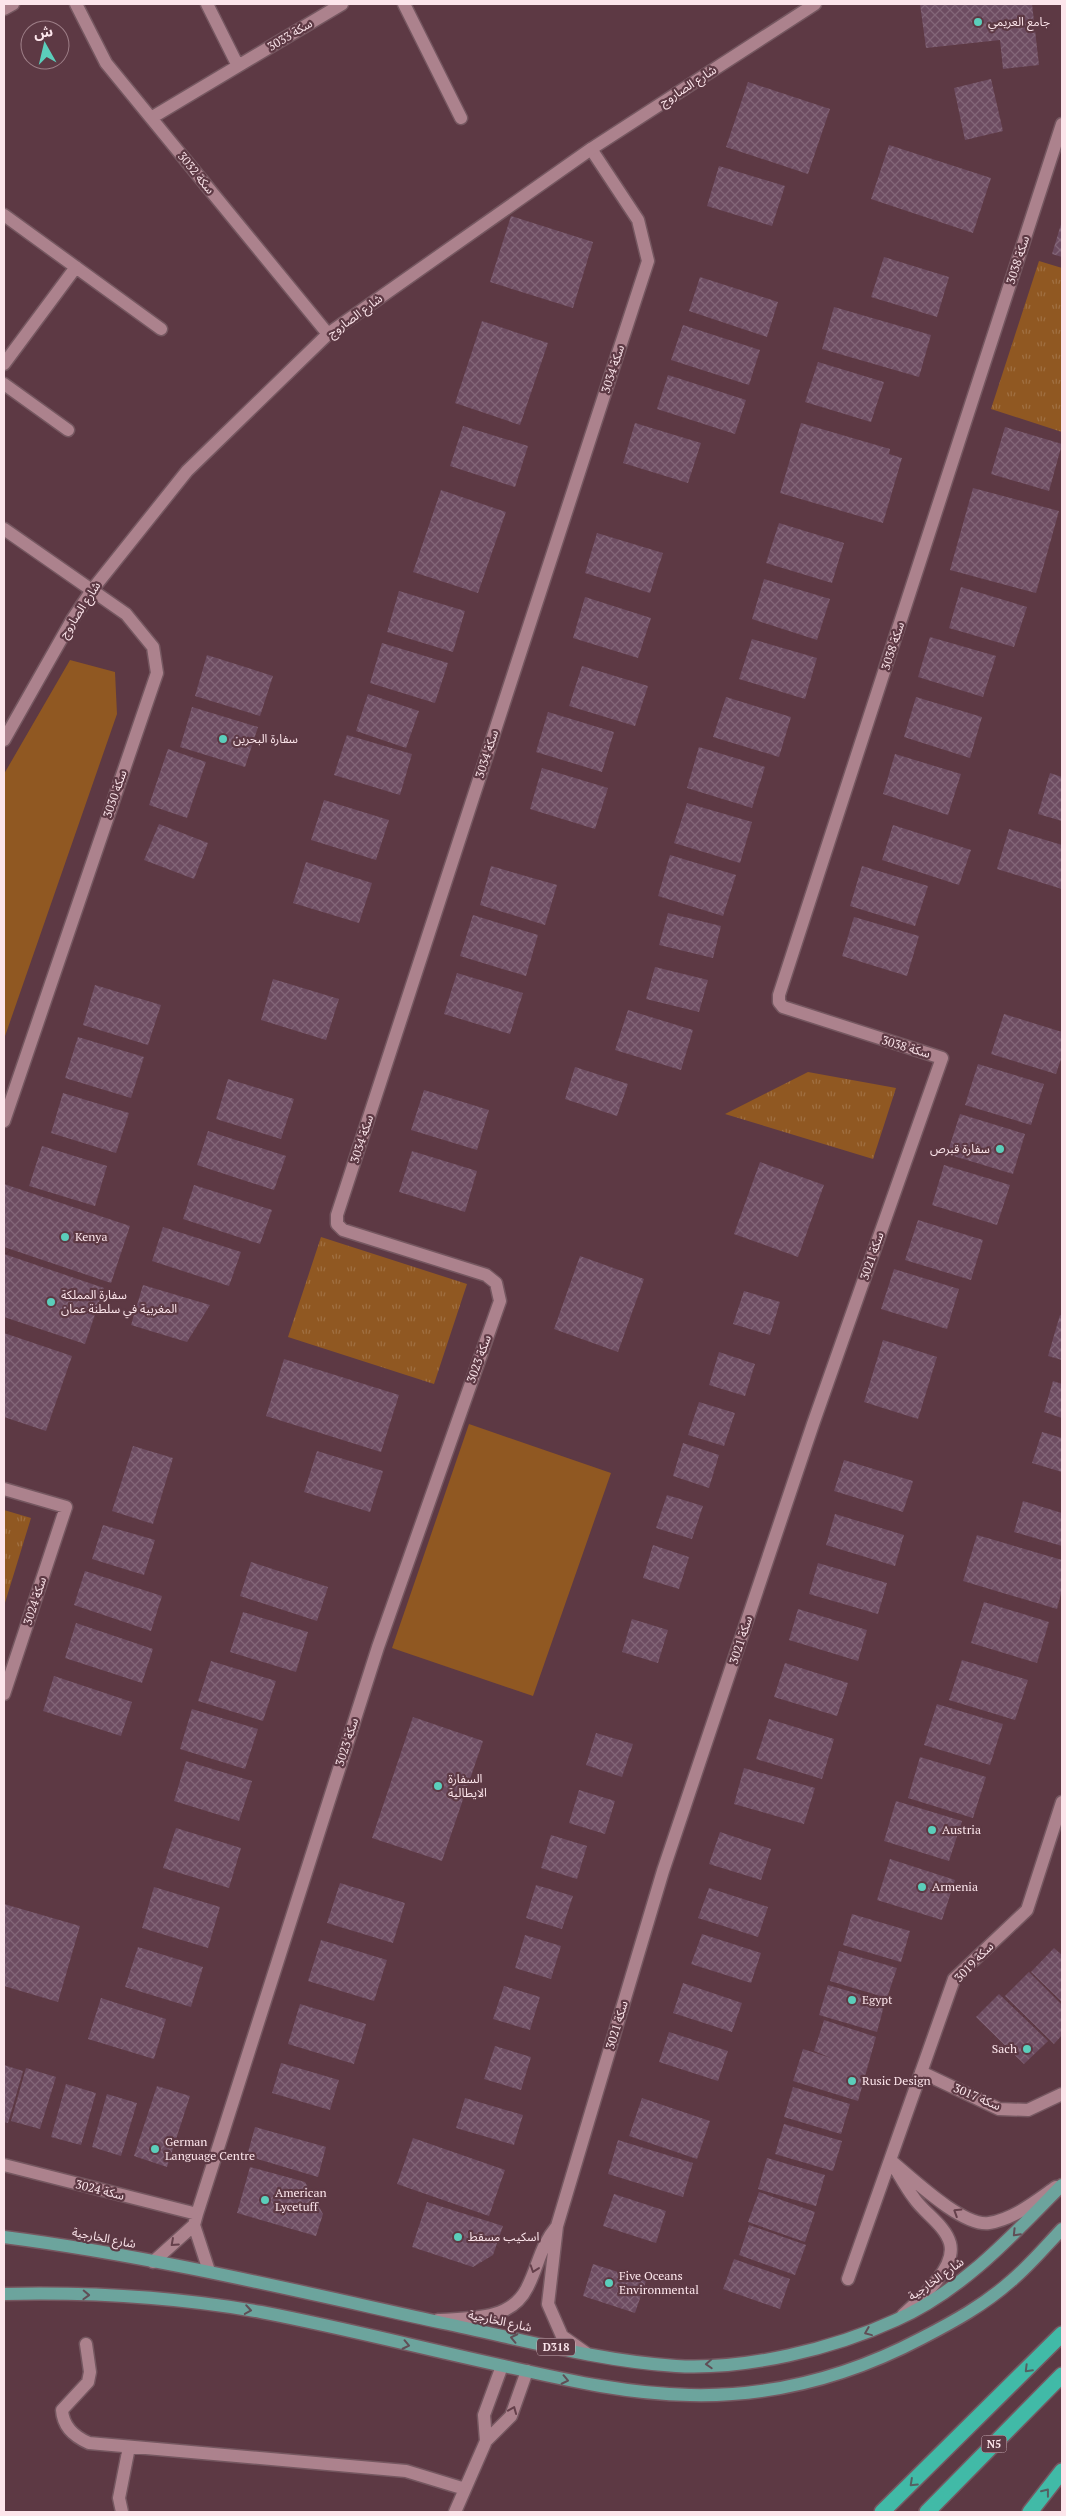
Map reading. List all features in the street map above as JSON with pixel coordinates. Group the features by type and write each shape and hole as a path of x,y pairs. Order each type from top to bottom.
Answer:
{"highway":[{"path":"882,2512 1062,2334"},
{"name":"N5","path":"927,2512 1062,2375"},
{"path":"1030,2512 1062,2471"}],"main road":[{"name":"شارع الخارجية","path":"4,2237 72,2246 209,2271 586,2354 678,2366 736,2363 804,2353 852,2338 898,2320 928,2303 1006,2242 1062,2184"},
{"name":"D318","path":"4,2294 38,2293 173,2298 262,2312 580,2382 643,2392 690,2395 745,2393 792,2386 835,2376 892,2354 976,2309 1012,2281 1062,2229"},
{"path":"4,2299 38,2293"}],"street":[{"path":"4,9 13,4"},
{"name":"سكة 3032","path":"76,4 106,63 328,334"},
{"path":"207,4 238,66"},
{"name":"سكة 3033","path":"151,118 342,4"},
{"path":"404,4 461,118"},
{"name":"شارع الصاروج","path":"4,740 72,620 92,590 188,471 328,334 591,149 814,4"},
{"name":"سكة 3038","path":"942,1058 783,1007 779,1002 779,995 1062,124"},
{"name":"سكة 3034","path":"480,1272 343,1230 338,1224 337,1215 648,261 638,220 591,149"},
{"path":"4,215 161,329"},
{"path":"4,364 76,267"},
{"path":"4,384 68,430"},
{"name":"سكة 3030","path":"4,529 126,614 153,647 157,673 4,1121"},
{"name":"سكة 3021","path":"586,2354 562,2336 552,2318 548,2304 557,2226 664,1871 813,1424 942,1058"},
{"name":"سكة 3023","path":"153,2262 196,2219 378,1647 500,1302 499,1289 496,1283 480,1272"},
{"name":"سكة 3024","path":"4,1489 66,1507 4,1694"},
{"name":"سكة 3019","path":"848,2279 954,1979 1027,1910 1062,1802"},
{"name":"سكة 3017","path":"921,2072 999,2109 1028,2110 1062,2094"},
{"path":"890,2160 954,2211 970,2220 987,2224 1004,2219 1024,2209 1062,2184"},
{"path":"890,2160 914,2199 944,2232 950,2244 950,2256 945,2268 926,2293 898,2320"},
{"name":"سكة 3024","path":"4,2166 196,2219"},
{"path":"196,2219 209,2271"},
{"name":"سكة 3021","path":"432,2320 487,2317 507,2309 519,2301 528,2288 542,2247 557,2226"},
{"path":"86,2344 90,2372 88,2382 66,2403 62,2410 62,2419 70,2431 89,2443 406,2471 465,2489"},
{"path":"486,2441 484,2415 502,2366"},
{"path":"454,2512 486,2441 511,2416 526,2371"},
{"path":"122,2512 119,2498 128,2447"}],"green space":[{"path":"1039,261 1062,268 1062,432 991,409"},
{"path":"70,660 115,672 117,714 4,1039 4,774"},
{"path":"808,1072 896,1088 873,1159 725,1114"},
{"path":"321,1237 467,1284 434,1384 288,1337"},
{"path":"469,1424 611,1473 533,1696 392,1648"},
{"path":"4,1510 31,1518 4,1606"}],"building":[{"name":"جامع العريمي","path":"920,4 1032,4 1039,65 1003,69 1000,40 926,48"},
{"path":"991,79 1003,131 965,140 954,88"},
{"path":"748,82 830,109 808,174 726,147"},
{"path":"889,145 991,178 973,233 871,199"},
{"path":"719,166 785,186 772,226 707,206"},
{"path":"511,216 593,242 573,308 490,282"},
{"path":"1062,221 1062,257 1052,254"},
{"path":"884,257 949,277 937,317 871,297"},
{"path":"700,277 778,302 767,337 689,311"},
{"path":"834,307 931,335 919,377 822,349"},
{"path":"482,321 548,343 520,425 455,403"},
{"path":"683,325 760,350 749,385 671,360"},
{"path":"818,362 884,382 871,422 805,402"},
{"path":"668,375 746,400 735,434 657,409"},
{"path":"635,423 701,443 688,483 623,463"},
{"path":"801,423 890,449 889,454 902,458 883,523 780,493"},
{"path":"463,426 528,446 515,487 450,466"},
{"path":"1005,427 1062,444 1049,491 991,474"},
{"path":"973,488 1059,511 1036,593 950,570"},
{"path":"441,490 506,512 478,593 413,572"},
{"path":"779,523 844,543 832,583 766,563"},
{"path":"597,533 663,553 650,593 585,573"},
{"path":"764,579 830,599 817,640 752,619"},
{"path":"961,587 1027,607 1014,647 949,628"},
{"path":"399,591 465,611 453,652 387,632"},
{"path":"585,597 651,618 638,658 573,638"},
{"path":"930,637 996,656 983,697 918,677"},
{"path":"752,639 817,658 805,699 739,679"},
{"path":"382,643 448,663 435,703 370,683"},
{"path":"207,655 273,676 260,716 195,696"},
{"path":"582,666 648,686 635,726 569,706"},
{"path":"368,694 419,711 406,748 356,731"},
{"path":"726,697 791,717 779,757 713,737"},
{"path":"916,697 982,717 970,758 904,737"},
{"path":"192,707 258,727 245,767 180,747"},
{"path":"548,712 614,732 602,772 536,752"},
{"path":"347,735 412,754 400,795 334,775"},
{"path":"699,747 765,767 752,808 687,788"},
{"path":"168,749 206,762 187,818 149,805"},
{"path":"895,754 961,774 948,815 883,794"},
{"path":"542,768 608,788 595,829 530,809"},
{"path":"1050,773 1062,777 1062,821 1038,814"},
{"path":"324,800 389,820 376,860 311,840"},
{"path":"687,803 752,822 740,863 674,843"},
{"path":"159,824 208,843 194,879 144,860"},
{"path":"893,825 971,850 959,885 882,860"},
{"path":"1009,829 1062,845 1062,889 997,869"},
{"path":"670,855 736,875 723,916 658,896"},
{"path":"306,862 372,883 359,923 293,903"},
{"path":"491,866 557,885 545,925 480,905"},
{"path":"862,866 928,886 915,926 850,906"},
{"path":"668,913 721,926 713,958 659,945"},
{"path":"473,915 538,935 526,976 460,956"},
{"path":"854,917 919,936 907,976 842,956"},
{"path":"655,967 708,980 699,1012 646,999"},
{"path":"457,973 523,993 510,1034 444,1014"},
{"path":"273,979 339,999 326,1040 261,1020"},
{"path":"95,985 161,1005 148,1045 83,1025"},
{"path":"628,1010 693,1030 681,1070 615,1050"},
{"path":"1004,1014 1062,1032 1062,1056 1056,1074 991,1054"},
{"path":"78,1037 144,1057 131,1098 65,1078"},
{"path":"978,1064 1044,1084 1031,1125 965,1105"},
{"path":"575,1067 628,1084 617,1116 565,1099"},
{"path":"228,1079 294,1099 281,1139 216,1119"},
{"path":"424,1090 489,1110 477,1150 411,1130"},
{"path":"63,1093 129,1113 116,1153 51,1133"},
{"path":"960,1114 1025,1134 1013,1174 947,1154"},
{"path":"208,1131 286,1156 274,1190 197,1165"},
{"path":"42,1146 107,1166 95,1206 29,1186"},
{"path":"412,1151 477,1171 465,1212 399,1192"},
{"path":"760,1162 824,1185 798,1257 734,1234"},
{"path":"944,1165 1010,1185 997,1225 932,1205"},
{"name":"Kenya","path":"4,1184 130,1226 111,1283 4,1247"},
{"path":"194,1185 272,1210 260,1244 183,1219"},
{"path":"918,1220 983,1240 971,1280 905,1260"},
{"path":"163,1227 241,1252 229,1286 152,1261"},
{"name":"سفارة المملكة المغربية في سلطنة عمان","path":"4,1254 104,1288 85,1344 4,1317"},
{"path":"580,1256 644,1279 618,1352 554,1329"},
{"path":"894,1269 959,1289 947,1329 881,1309"},
{"path":"143,1285 210,1305 187,1342 131,1325"},
{"path":"744,1291 780,1302 770,1335 733,1324"},
{"path":"1060,1315 1062,1316 1062,1360 1048,1356"},
{"path":"4,1333 72,1356 46,1431 4,1417"},
{"path":"883,1340 937,1357 918,1419 864,1402"},
{"path":"719,1352 755,1364 745,1396 709,1385"},
{"path":"284,1359 399,1395 381,1452 266,1416"},
{"path":"1053,1381 1062,1384 1062,1418 1044,1412"},
{"path":"699,1402 735,1413 724,1446 688,1435"},
{"path":"1042,1432 1062,1438 1062,1472 1032,1463"},
{"path":"683,1443 719,1455 709,1488 673,1476"},
{"path":"133,1446 173,1458 153,1524 112,1511"},
{"path":"317,1451 383,1471 370,1512 304,1492"},
{"path":"844,1460 913,1481 903,1512 834,1491"},
{"path":"667,1495 703,1506 692,1539 656,1528"},
{"path":"1023,1501 1062,1513 1062,1546 1014,1532"},
{"path":"835,1514 904,1535 895,1566 826,1545"},
{"path":"103,1525 155,1540 144,1575 92,1559"},
{"path":"977,1535 1062,1560 1062,1590 1057,1609 963,1581"},
{"path":"653,1545 689,1557 679,1589 643,1578"},
{"path":"251,1562 328,1587 317,1621 240,1596"},
{"path":"818,1563 887,1583 878,1614 809,1594"},
{"path":"85,1571 162,1596 151,1631 74,1605"},
{"path":"984,1602 1049,1622 1037,1663 971,1643"},
{"path":"798,1609 867,1630 858,1661 789,1640"},
{"path":"243,1612 308,1632 296,1672 230,1652"},
{"path":"632,1619 668,1630 658,1663 622,1652"},
{"path":"76,1623 153,1649 142,1683 65,1658"},
{"path":"962,1660 1028,1680 1015,1720 949,1700"},
{"path":"211,1661 276,1681 263,1721 198,1701"},
{"path":"785,1663 848,1683 837,1716 774,1697"},
{"path":"54,1676 132,1702 121,1736 43,1711"},
{"path":"937,1704 1003,1724 990,1765 924,1745"},
{"path":"192,1709 258,1729 245,1769 180,1749"},
{"path":"413,1717 483,1741 442,1861 372,1838"},
{"path":"769,1719 834,1739 822,1779 756,1759"},
{"path":"596,1733 633,1744 622,1777 586,1765"},
{"path":"920,1757 986,1777 973,1818 908,1798"},
{"path":"186,1761 252,1781 239,1821 174,1801"},
{"path":"744,1768 815,1788 804,1824 734,1804"},
{"path":"579,1790 615,1801 605,1834 569,1823"},
{"path":"896,1801 962,1821 949,1861 884,1841"},
{"path":"176,1828 241,1848 229,1888 163,1868"},
{"path":"720,1832 771,1849 761,1880 709,1864"},
{"path":"551,1835 587,1846 577,1879 541,1868"},
{"path":"890,1859 955,1880 942,1920 877,1900"},
{"path":"340,1883 405,1903 393,1943 327,1923"},
{"path":"536,1885 573,1896 562,1929 526,1918"},
{"path":"154,1887 220,1907 208,1948 142,1928"},
{"path":"709,1888 768,1907 758,1937 698,1918"},
{"path":"4,1904 80,1926 58,2002 4,1986"},
{"path":"852,1914 910,1931 901,1962 843,1945"},
{"path":"702,1934 761,1953 751,1983 691,1964"},
{"path":"525,1935 561,1946 551,1979 515,1968"},
{"path":"321,1940 387,1960 374,2001 308,1981"},
{"path":"138,1947 203,1967 191,2007 125,1987"},
{"path":"1054,1948 1062,1955 1062,2002 1031,1972"},
{"path":"839,1951 897,1968 887,1998 830,1981"},
{"path":"1029,1972 1062,2005 1062,2035 1054,2044 1005,1996"},
{"path":"683,1983 742,2003 732,2032 673,2013"},
{"path":"828,1985 885,2002 877,2032 819,2015"},
{"path":"504,1986 540,1997 530,2030 493,2019"},
{"path":"999,1994 1048,2041 1024,2064 976,2017"},
{"path":"101,1998 166,2019 154,2059 88,2039"},
{"path":"300,2004 366,2024 354,2064 288,2044"},
{"path":"824,2020 876,2037 858,2101 793,2081 803,2049 831,2058 814,2051"},
{"path":"669,2032 728,2051 718,2081 659,2062"},
{"path":"495,2046 531,2057 521,2090 484,2079"},
{"path":"281,2063 339,2080 330,2110 272,2093"},
{"path":"4,2065 23,2071 8,2123 4,2122"},
{"path":"26,2068 56,2077 40,2129 11,2121"},
{"path":"66,2084 96,2093 81,2145 51,2137"},
{"path":"157,2086 190,2096 167,2167 134,2156"},
{"path":"793,2087 850,2104 841,2134 784,2117"},
{"path":"107,2094 137,2103 121,2156 92,2147"},
{"path":"465,2098 523,2115 514,2145 456,2128"},
{"path":"642,2098 710,2121 697,2159 629,2136"},
{"path":"784,2124 842,2141 833,2171 775,2154"},
{"path":"255,2127 326,2147 318,2177 247,2156"},
{"path":"413,2138 505,2170 489,2216 397,2184"},
{"path":"618,2140 693,2163 683,2197 608,2174"},
{"path":"767,2158 825,2175 816,2206 758,2189"},
{"path":"250,2167 305,2182 323,2214 316,2236 237,2213"},
{"path":"759,2192 815,2212 805,2242 748,2222"},
{"path":"614,2194 666,2211 656,2243 603,2226"},
{"name":"اسكيب مسقط","path":"427,2202 503,2226 493,2255 473,2267 412,2247"},
{"path":"749,2225 806,2245 795,2275 739,2255"},
{"path":"734,2259 790,2279 780,2309 723,2289"},
{"path":"593,2264 646,2281 635,2313 583,2296"}],"place":[{"name":"جامع العريمي","path":"978,22"},
{"name":"سفارة البحرين","path":"223,739"},
{"name":"سفارة قبرص","path":"1000,1149"},
{"name":"Kenya","path":"65,1237"},
{"name":"سفارة المملكة المغربية في سلطنة عمان","path":"51,1302"},
{"name":"السفارة الايطالية","path":"438,1786"},
{"name":"Austria","path":"932,1830"},
{"name":"Armenia","path":"922,1887"},
{"name":"Egypt","path":"852,2000"},
{"name":"Sach","path":"1027,2049"},
{"name":"Rusic Design","path":"852,2081"},
{"name":"German Language Centre","path":"155,2149"},
{"name":"American Lycetuff","path":"265,2200"},
{"name":"اسكيب مسقط","path":"458,2237"},
{"name":"Five Oceans Environmental","path":"609,2283"}]}
